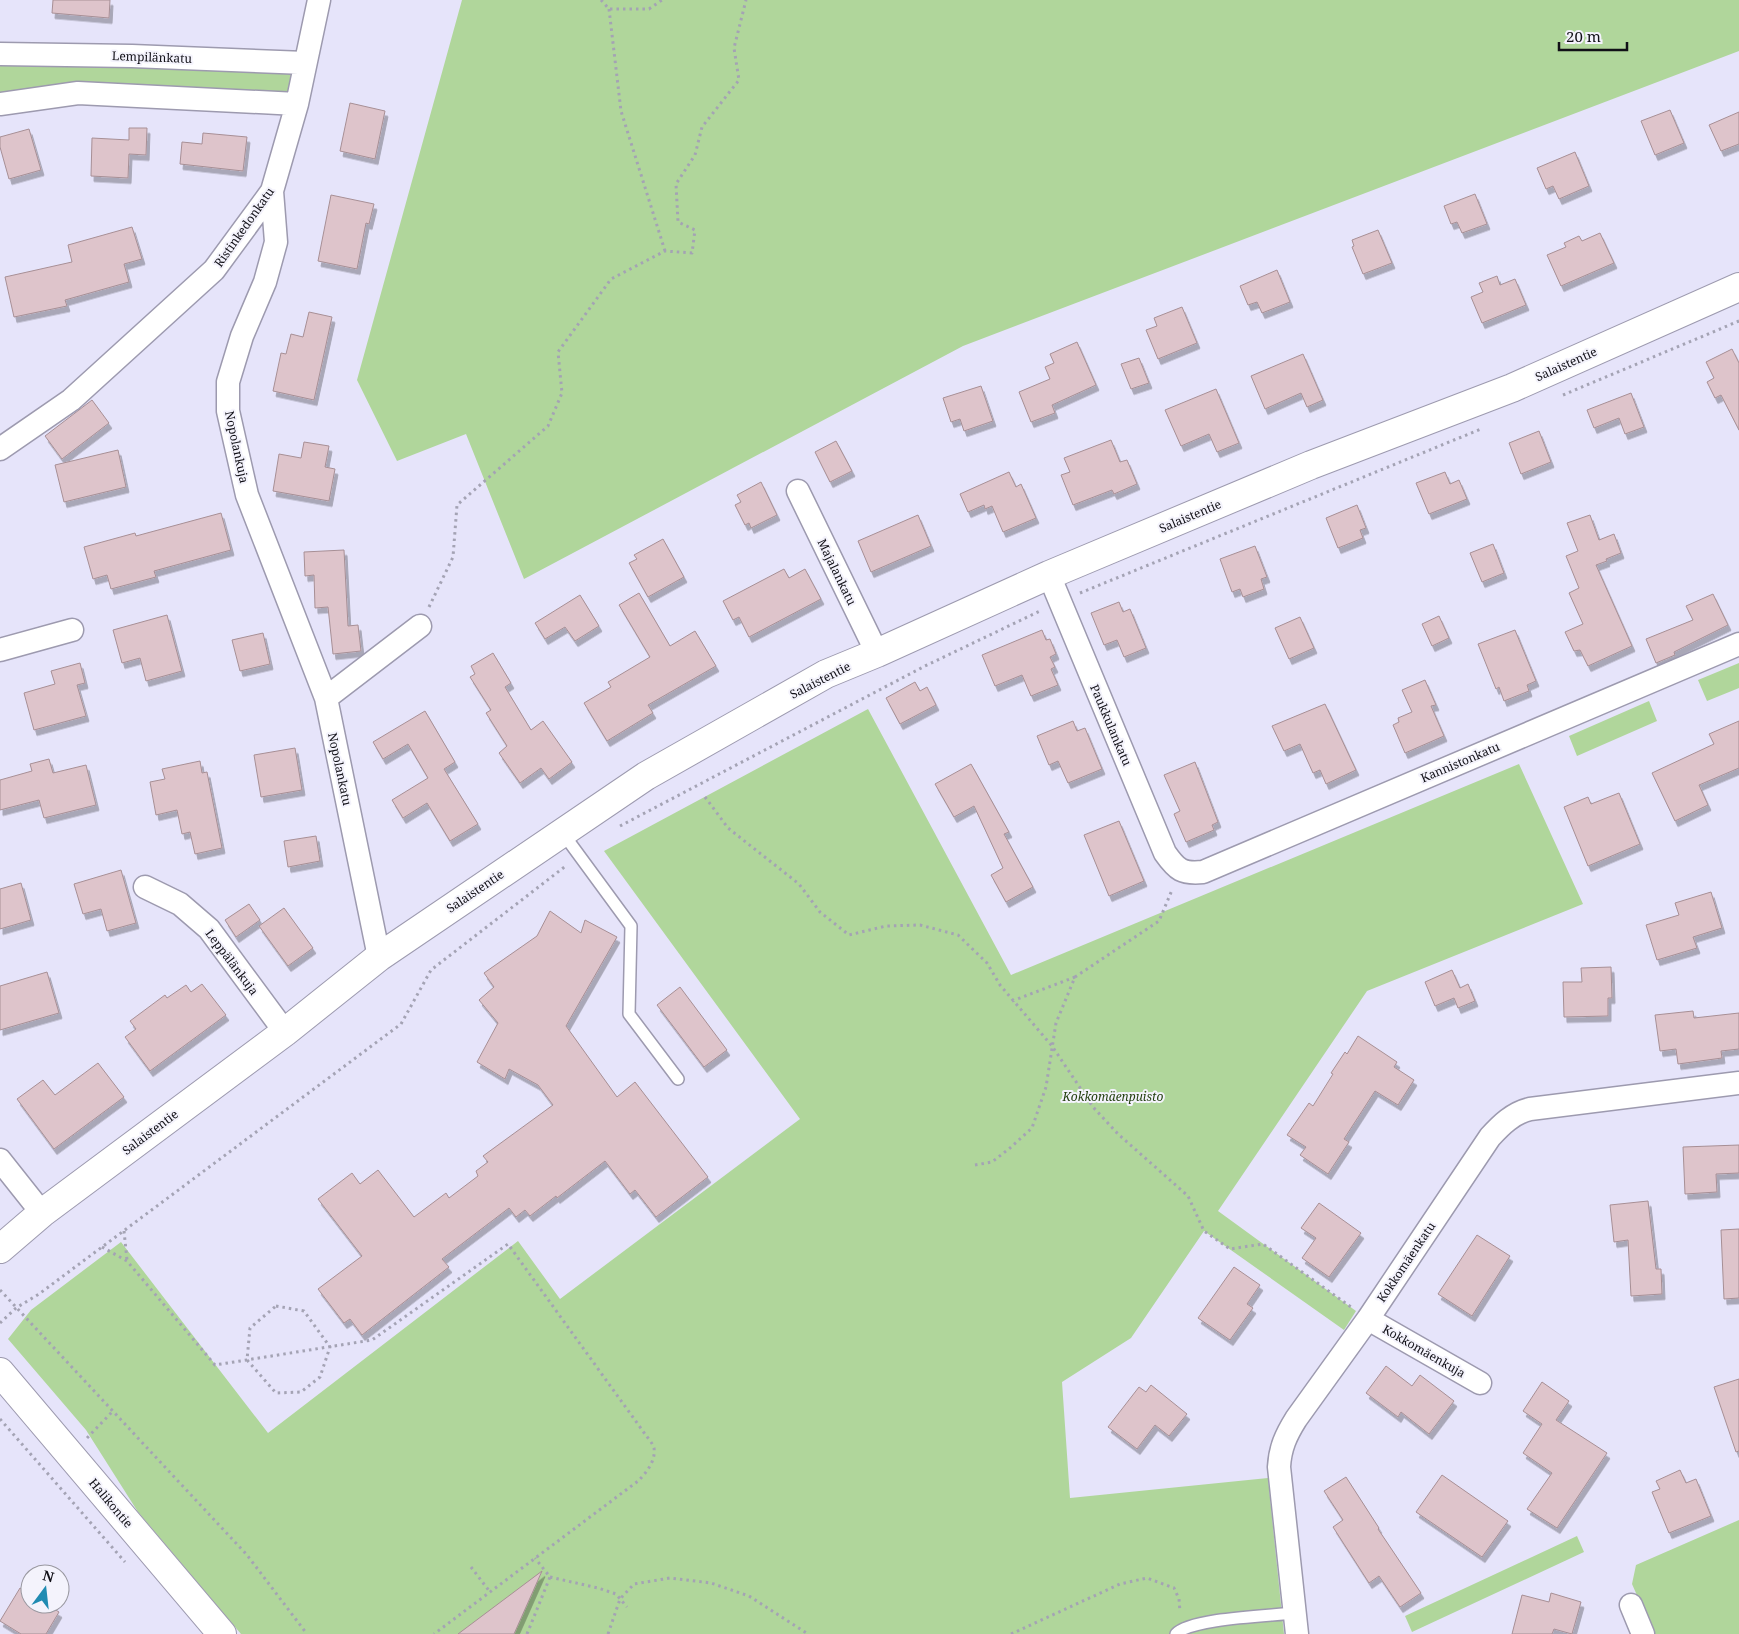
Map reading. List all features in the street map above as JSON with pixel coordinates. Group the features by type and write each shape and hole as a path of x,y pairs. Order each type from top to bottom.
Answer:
{"street":[{"name":"Ristinkedonkatu","path":"0,449 71,400 214,270 272,191 297,104 319,0"},
{"name":"Lempilänkatu","path":"0,54 132,56 305,63"},
{"path":"0,104 78,93 297,104"},
{"name":"Nopolankuja","path":"272,191 276,242 265,282 242,336 228,382 228,411 247,495 326,698"},
{"name":"Salaistentie","path":"0,1249 42,1213 285,1032 379,957 654,771 826,674 877,653 1049,575 1311,465 1512,388 1739,287"},
{"name":"Majalankatu","path":"798,490 877,653"},
{"name":"Paukkulankatu","path":"1049,575 1165,853 1180,870"},
{"path":"326,698 420,626"},
{"path":"0,650 72,630"},
{"name":"Kannistonkatu","path":"1180,870 1192,873 1203,872 1739,644"},
{"name":"Nopolankatu","path":"326,698 379,957"},
{"name":"Leppälänkuja","path":"145,887 180,904 209,929 285,1032"},
{"name":"Kokkomäenkatu","path":"1296,1624 1279,1467 1280,1451 1296,1419 1368,1319 1490,1137 1504,1122 1524,1111 1739,1083"},
{"path":"0,1160 42,1213"},
{"name":"Kokkomäenkuja","path":"1368,1319 1480,1383"},
{"name":"Halikontie","path":"0,1372 222,1634"},
{"path":"1631,1605 1643,1634"}],"lane":[{"path":"562,832 631,926 629,1014 678,1079"},
{"path":"1178,1632 1197,1624 1296,1624"}],"path":[{"path":"601,0 609,9 621,112 665,251"},
{"path":"609,9 649,9 662,0"},
{"path":"420,626 453,557 457,505 548,426 562,393 558,352 611,279 665,251 692,253 695,230 678,222 676,184 695,155 702,127 739,80 734,48 746,0"},
{"path":"1556,398 1739,321"},
{"path":"620,826 925,666 1060,602 1484,428"},
{"path":"705,797 728,828 799,884 820,912 849,934 886,926 920,925 958,935 988,963 1000,985 1052,1046 1093,1107 1118,1134 1188,1196 1204,1230 1230,1249 1263,1244 1368,1319"},
{"path":"0,1323 16,1308 39,1294 401,1024 431,970 579,855"},
{"path":"1012,1001 1075,977 1159,921 1180,870"},
{"path":"976,1165 992,1162 1032,1128 1046,1087 1056,1024 1075,977"},
{"path":"124,1231 127,1261"},
{"path":"102,1247 127,1261 215,1365 372,1340 508,1244 654,1447 652,1461 638,1481 434,1634"},
{"path":"0,1290 246,1555 307,1634"},
{"path":"276,1306 304,1311 330,1347 320,1377 301,1392 276,1393 247,1360 250,1328 276,1306"},
{"path":"87,1438 112,1412"},
{"path":"0,1419 126,1563"},
{"path":"535,1558 550,1578 598,1588 616,1594 627,1608"},
{"path":"472,1566 490,1592"},
{"path":"527,1634 550,1578"},
{"path":"608,1634 620,1599 634,1584 670,1578 711,1583 749,1596 808,1634"},
{"path":"1011,1634 1120,1584 1148,1578 1174,1588 1180,1599 1178,1632"}],"green space":[{"path":"462,0 1739,0 1739,51 963,346 524,579 466,434 397,461 357,380"},
{"path":"0,58 300,67 294,99 0,99"},
{"path":"1739,663 1739,688 1707,701 1698,680"},
{"path":"1649,701 1657,721 1577,756 1569,736"},
{"name":"Kokkomäenpuisto","path":"868,709 1011,975 1519,764 1583,904 1367,991 1218,1211 1356,1311 1344,1330 1204,1231 1131,1338 1062,1382 1070,1498 1268,1478 1284,1634 241,1634 138,1512 86,1430 8,1339 31,1310 121,1242 268,1433 518,1241 560,1299 800,1119 604,851"},
{"path":"1739,1520 1739,1634 1654,1634 1632,1584 1636,1565"},
{"path":"1577,1536 1584,1552 1412,1632 1405,1616"}],"building":[{"path":"53,0 110,0 109,18 52,13"},
{"path":"350,103 385,111 375,159 340,151"},
{"path":"1670,110 1684,143 1655,155 1641,121"},
{"path":"1739,112 1739,144 1721,151 1709,125"},
{"path":"129,128 147,128 146,155 129,154 128,178 91,176 92,138 129,140"},
{"path":"29,129 41,170 9,179 0,147 0,137"},
{"path":"203,133 247,137 243,171 180,164 182,142 202,144"},
{"path":"1575,152 1589,186 1559,199 1553,186 1546,189 1537,168"},
{"path":"1475,194 1487,224 1462,233 1457,222 1451,224 1444,206"},
{"path":"331,195 374,204 369,224 366,223 357,269 318,261"},
{"path":"132,227 142,259 124,264 129,282 65,300 67,306 14,317 5,277 72,262 68,245"},
{"path":"1378,230 1392,263 1363,274 1352,247 1354,246 1352,240"},
{"path":"1600,233 1614,263 1561,286 1547,255 1566,247 1564,243 1579,236 1582,241"},
{"path":"1277,270 1290,302 1262,313 1257,302 1248,305 1240,286"},
{"path":"1497,276 1500,285 1515,279 1526,305 1482,323 1471,297 1483,292 1479,283"},
{"path":"1182,307 1197,343 1158,359 1146,330 1157,326 1154,318"},
{"path":"309,312 332,317 314,400 273,391 281,353 286,354 291,334 303,337"},
{"path":"1077,342 1096,385 1052,405 1055,413 1031,422 1019,392 1050,379 1045,367 1054,363 1050,354"},
{"path":"1732,349 1739,363 1739,430 1721,395 1715,398 1707,382 1714,378 1706,362"},
{"path":"1303,354 1323,400 1307,407 1301,393 1265,409 1251,376"},
{"path":"1139,358 1149,383 1131,389 1121,364"},
{"path":"981,386 993,421 964,431 960,419 951,422 943,398"},
{"path":"1216,389 1239,443 1217,452 1209,434 1181,446 1165,410"},
{"path":"1631,393 1644,427 1625,434 1619,418 1594,428 1587,410"},
{"path":"92,400 109,423 62,459 45,436"},
{"path":"1539,431 1551,462 1521,474 1509,443"},
{"path":"1111,440 1120,462 1127,460 1137,484 1114,494 1112,490 1073,505 1061,475 1070,472 1064,458"},
{"path":"836,441 852,471 830,482 815,452"},
{"path":"304,442 329,446 325,467 335,469 329,501 273,491 279,454 301,458"},
{"path":"118,450 126,487 64,502 55,465"},
{"path":"1009,472 1016,487 1021,484 1036,518 1003,532 992,506 985,509 984,505 968,512 960,494"},
{"path":"1445,472 1450,484 1459,480 1467,499 1429,514 1416,483"},
{"path":"761,482 777,515 751,528 749,523 745,525 735,505 741,502 737,495"},
{"path":"1357,505 1366,528 1360,530 1363,538 1338,548 1326,518"},
{"path":"221,513 231,550 154,571 156,577 111,589 107,575 93,579 84,547 135,533 136,536"},
{"path":"918,515 931,546 871,572 858,541"},
{"path":"1590,515 1599,540 1614,534 1621,553 1596,565 1632,646 1588,666 1580,650 1574,651 1565,632 1583,624 1569,593 1579,588 1566,556 1578,551 1567,523"},
{"path":"663,539 684,577 648,597 629,563 637,559 634,555"},
{"path":"1493,544 1504,573 1482,582 1470,553"},
{"path":"1255,546 1267,577 1261,579 1264,589 1243,597 1240,589 1232,592 1220,559"},
{"path":"344,550 348,626 358,625 361,651 333,654 328,607 315,608 314,575 305,576 304,552"},
{"path":"784,569 789,578 805,569 821,599 749,637 739,617 733,620 723,601"},
{"path":"639,593 670,646 695,631 716,666 648,705 653,713 607,741 584,703 611,687 608,682 650,657 619,605"},
{"path":"1713,594 1728,625 1674,652 1675,655 1656,663 1646,639 1693,620 1686,606"},
{"path":"580,595 599,626 575,641 565,627 545,639 535,623"},
{"path":"1119,602 1123,612 1130,609 1146,648 1124,657 1117,640 1104,645 1091,613"},
{"path":"167,615 182,671 146,681 140,658 122,663 113,630"},
{"path":"1439,616 1449,638 1432,646 1422,624"},
{"path":"1300,617 1314,648 1289,659 1275,628"},
{"path":"1042,630 1046,640 1050,639 1056,654 1050,657 1055,667 1051,669 1058,685 1031,696 1022,675 995,686 982,655"},
{"path":"1515,630 1536,681 1527,685 1529,691 1504,701 1499,687 1496,689 1478,644"},
{"path":"263,633 270,664 240,671 232,640"},
{"path":"493,653 511,683 505,687 531,730 543,721 572,762 549,779 541,768 520,783 499,753 507,746 486,713 491,710 470,677 475,674 471,666"},
{"path":"80,663 85,683 77,685 86,716 34,730 24,693 55,684 51,671"},
{"path":"1425,680 1436,705 1431,706 1444,736 1405,753 1393,725 1399,722 1398,718 1412,712 1402,690"},
{"path":"915,682 920,691 927,687 936,705 900,724 886,698"},
{"path":"1325,704 1356,770 1326,784 1320,770 1313,773 1300,744 1284,751 1272,726"},
{"path":"425,711 455,762 444,769 478,824 450,841 427,803 403,818 392,800 428,778 408,744 383,759 373,742"},
{"path":"1073,721 1077,731 1085,728 1102,769 1068,783 1058,761 1049,765 1037,736"},
{"path":"1739,721 1739,768 1699,785 1708,805 1675,821 1652,773 1714,744 1709,734"},
{"path":"295,748 302,790 261,797 254,755"},
{"path":"49,759 53,773 86,765 96,805 44,818 39,800 0,810 0,780 32,771 30,764"},
{"path":"200,761 202,773 207,772 222,848 195,854 190,832 182,834 177,810 156,815 150,782 165,779 162,769"},
{"path":"1195,762 1218,822 1212,825 1214,830 1186,842 1174,814 1180,811 1164,775"},
{"path":"971,764 1009,832 1004,834 1033,887 1006,902 991,875 1003,868 974,806 954,817 935,784"},
{"path":"1619,793 1640,844 1588,866 1564,807 1588,797 1591,804"},
{"path":"1119,821 1144,881 1109,896 1084,835"},
{"path":"316,836 320,861 288,867 284,841"},
{"path":"121,870 136,923 107,931 101,909 83,914 74,884"},
{"path":"21,883 31,920 0,929 0,889"},
{"path":"1711,892 1722,928 1693,937 1697,948 1657,960 1646,925 1679,915 1675,903"},
{"path":"249,904 260,920 236,937 225,920"},
{"path":"284,908 313,948 288,966 259,926"},
{"path":"550,911 581,933 585,920 617,937 566,1026 617,1097 635,1082 708,1177 656,1217 635,1190 630,1194 605,1161 530,1216 525,1210 516,1217 509,1208 442,1259 449,1267 362,1335 350,1319 344,1323 318,1289 362,1256 318,1199 352,1173 360,1184 378,1170 414,1217 446,1193 449,1198 478,1176 476,1171 488,1162 483,1156 553,1105 538,1085 509,1069 505,1079 477,1062 498,1023 479,1000 494,987 484,973 537,936"},
{"path":"1611,967 1612,998 1608,998 1608,1016 1564,1017 1563,982 1582,982 1581,968"},
{"path":"1452,970 1460,988 1468,984 1475,1001 1458,1008 1454,998 1435,1006 1425,982"},
{"path":"47,972 59,1013 0,1030 0,986"},
{"path":"202,984 226,1015 150,1071 125,1037 136,1029 130,1021 165,995 167,998 186,985 191,992"},
{"path":"680,987 727,1050 704,1067 657,1005"},
{"path":"1693,1011 1694,1018 1739,1013 1739,1049 1721,1051 1722,1058 1678,1064 1676,1049 1660,1051 1655,1015"},
{"path":"1358,1036 1397,1062 1394,1067 1414,1080 1398,1105 1375,1091 1344,1139 1349,1142 1328,1174 1300,1155 1306,1147 1287,1135 1309,1103 1313,1106 1333,1074 1331,1073 1345,1052 1347,1054"},
{"path":"98,1063 124,1097 54,1149 17,1099 43,1080 55,1095"},
{"path":"1739,1145 1739,1173 1716,1174 1717,1192 1685,1194 1683,1147"},
{"path":"1648,1201 1656,1269 1661,1269 1662,1294 1631,1296 1628,1240 1614,1242 1610,1205"},
{"path":"1319,1203 1361,1233 1329,1277 1302,1258 1316,1238 1301,1228"},
{"path":"1739,1229 1739,1298 1724,1299 1721,1230"},
{"path":"1477,1235 1510,1256 1472,1316 1438,1294"},
{"path":"1234,1267 1260,1285 1247,1304 1253,1308 1230,1340 1198,1318"},
{"path":"1386,1366 1412,1386 1420,1375 1454,1401 1429,1434 1401,1412 1398,1417 1366,1393"},
{"path":"1739,1379 1739,1451 1736,1452 1714,1387"},
{"path":"1542,1382 1569,1401 1556,1420 1607,1453 1557,1528 1527,1509 1552,1473 1523,1453 1542,1424 1523,1411"},
{"path":"1151,1385 1187,1414 1169,1436 1155,1425 1137,1449 1108,1427 1139,1387 1146,1392"},
{"path":"1680,1470 1686,1483 1696,1479 1711,1516 1669,1533 1652,1492 1660,1489 1656,1481"},
{"path":"1442,1475 1508,1521 1482,1557 1416,1512"},
{"path":"1346,1477 1421,1593 1400,1607 1379,1576 1369,1583 1333,1527 1343,1520 1324,1491"},
{"path":"542,1571 514,1634 458,1634"},
{"path":"20,1588 20,1614 58,1614 46,1634 21,1634 0,1621"},
{"path":"1551,1593 1581,1602 1572,1634 1554,1629 1552,1634 1512,1634 1522,1595 1549,1602"}]}
